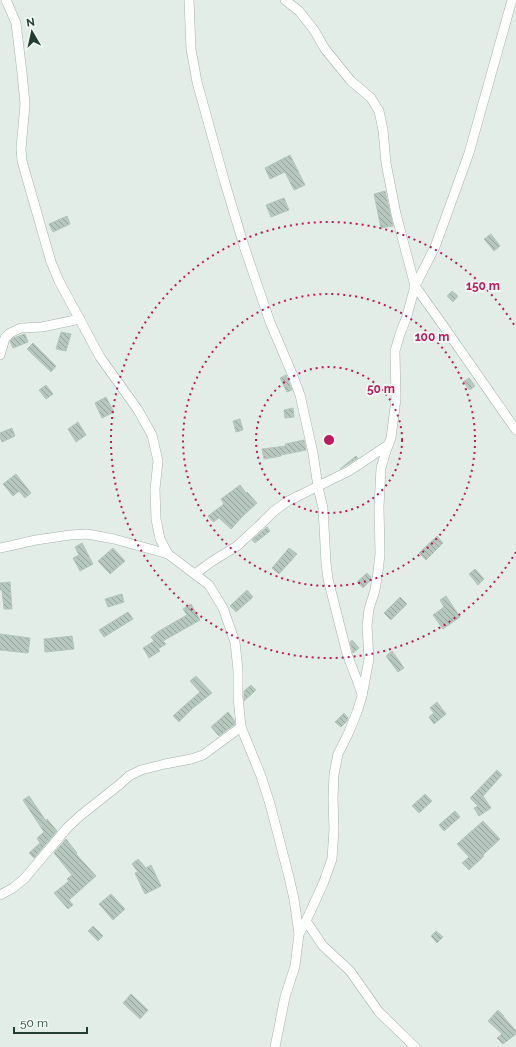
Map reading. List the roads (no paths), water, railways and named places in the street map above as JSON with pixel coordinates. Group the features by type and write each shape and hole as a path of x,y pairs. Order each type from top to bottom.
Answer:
{"street":[{"path":"6,0 16,23 22,73 25,104 21,149 22,161 51,262 59,281 100,357 138,410 152,435 158,461 155,489 156,519 160,539 168,554"},
{"path":"189,0 191,49 197,82 225,183 270,322 300,395 323,508 328,579 347,654 362,696"},
{"path":"285,0 299,12 314,30 325,49 351,80 371,98 379,111 384,130 386,163 396,214 415,286 516,430"},
{"path":"299,934 323,884 332,859 334,829 334,774 338,754 349,732 362,696 369,659 367,626 369,609 375,590 380,554 381,468 391,438 396,399 395,351 415,286 435,247 470,153 512,0"},
{"path":"0,355 5,338 10,333 21,328 42,327 80,319"},
{"path":"195,574 237,546 274,511 288,501 349,471 388,444"},
{"path":"0,548 36,540 70,535 87,534 114,539 168,554 209,585 223,608 235,642 241,726 261,776 270,804 294,899 299,934 295,966 285,997 275,1047"},
{"path":"0,895 24,880 68,827 129,776 141,770 203,755 241,726"},
{"path":"306,921 323,946 350,971 379,1012 415,1047"}]}
